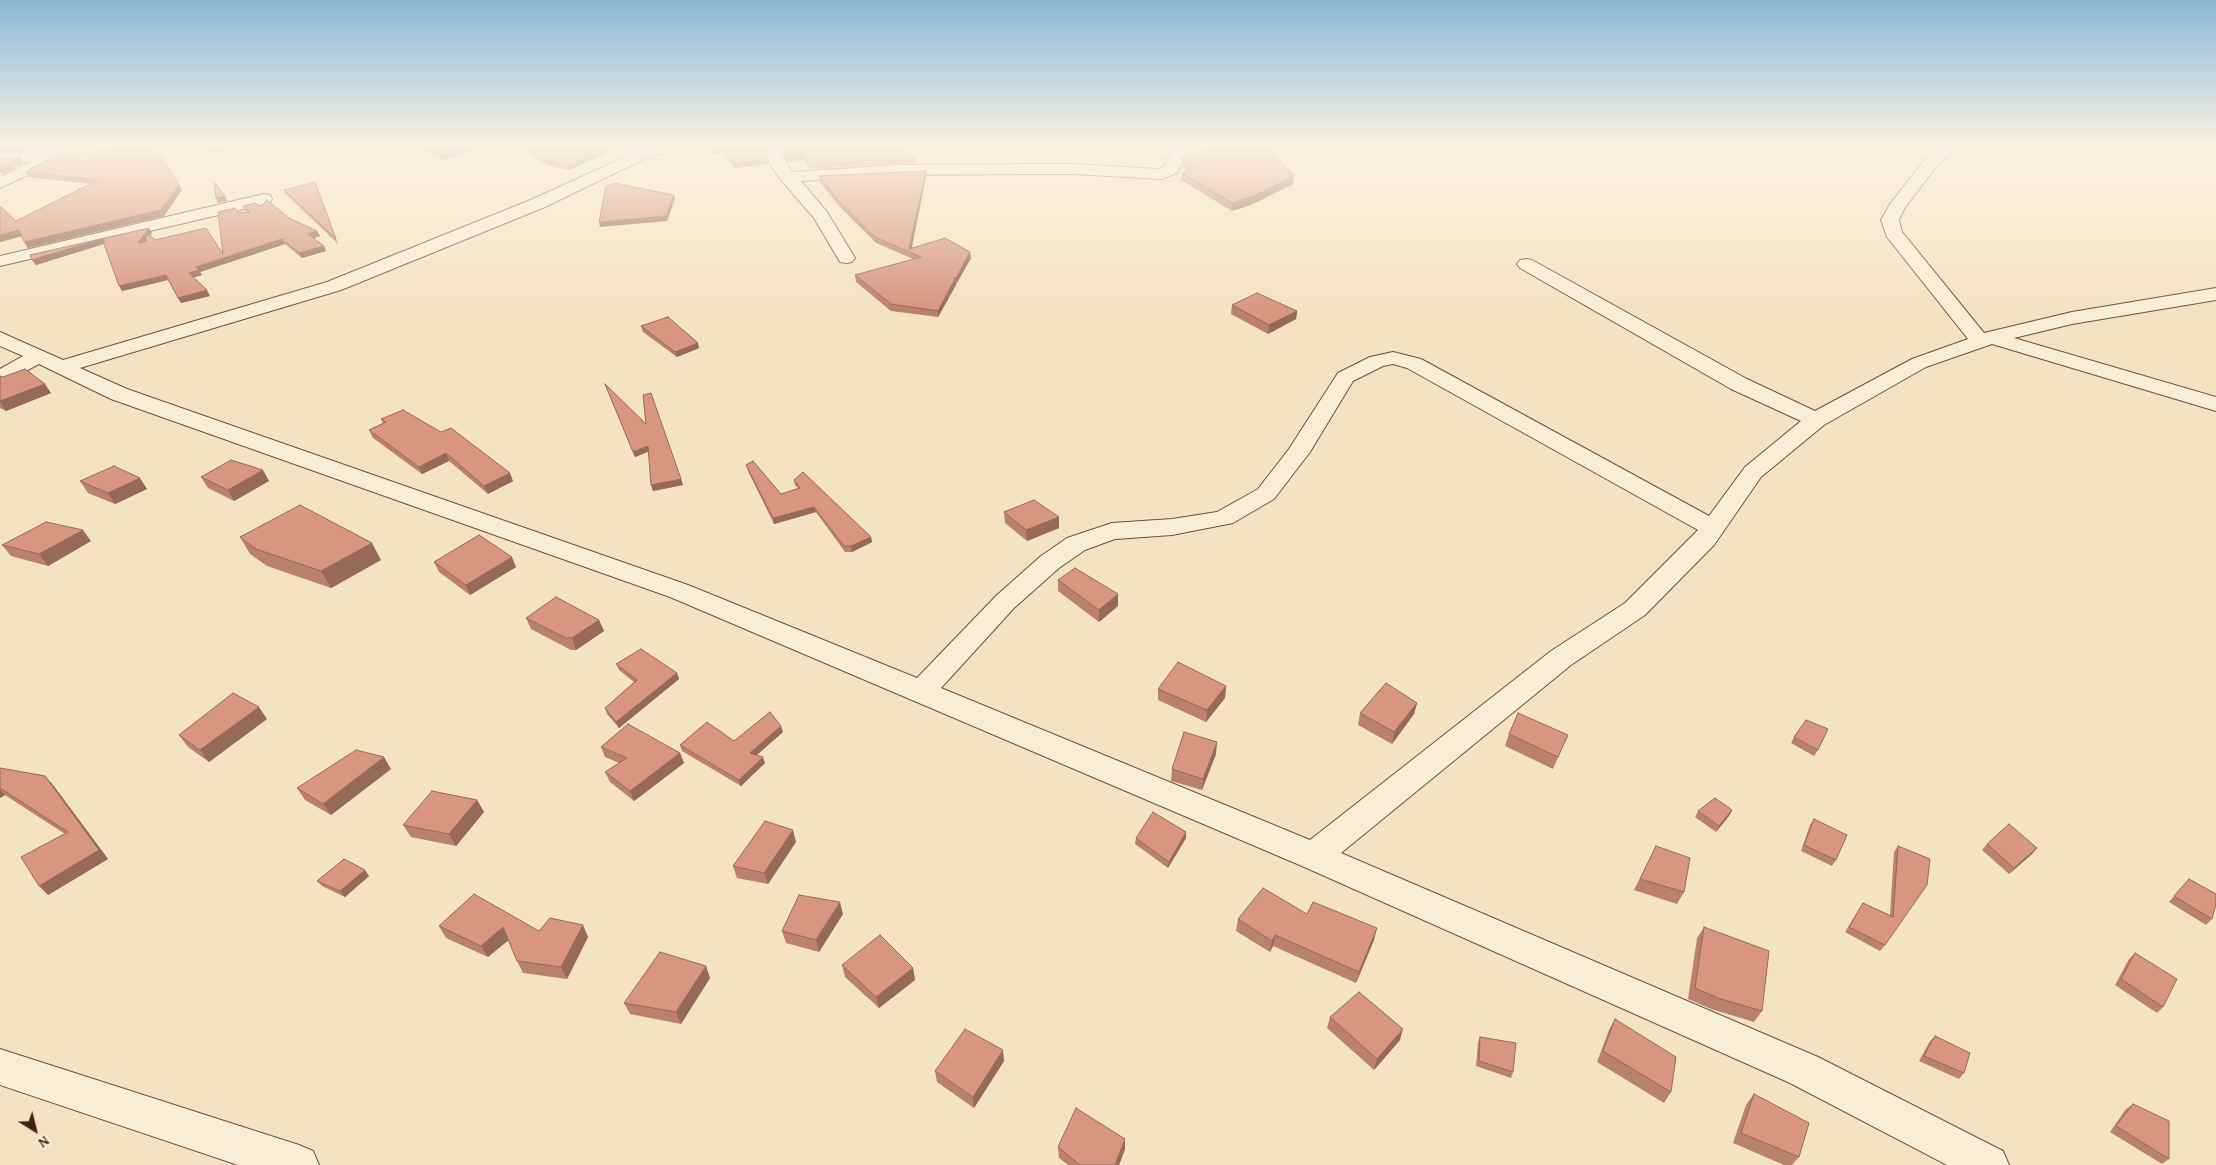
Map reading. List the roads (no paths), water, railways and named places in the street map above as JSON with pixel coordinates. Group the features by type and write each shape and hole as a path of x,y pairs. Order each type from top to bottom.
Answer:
{"street":[{"path":"0,261 258,200"},
{"path":"61,367 334,286 546,200"},
{"path":"807,200 821,216 846,258"},
{"path":"1902,200 1890,220 1893,233 1987,340 2216,404"},
{"path":"1526,264 1739,384 1816,420"},
{"path":"1314,856 1560,658 1635,609 1705,538 1753,472 1816,420 1919,363 1987,340 2072,318 2216,294"},
{"path":"0,338 119,394 679,591 922,691 1314,856 1804,1070 1990,1165"},
{"path":"0,377 39,356"},
{"path":"922,691 1005,602 1050,562 1076,544 1112,531 1172,527 1224,518 1266,494 1299,452 1345,376 1377,361 1393,358 1414,363 1713,528"},
{"path":"0,1067 299,1165"}]}
